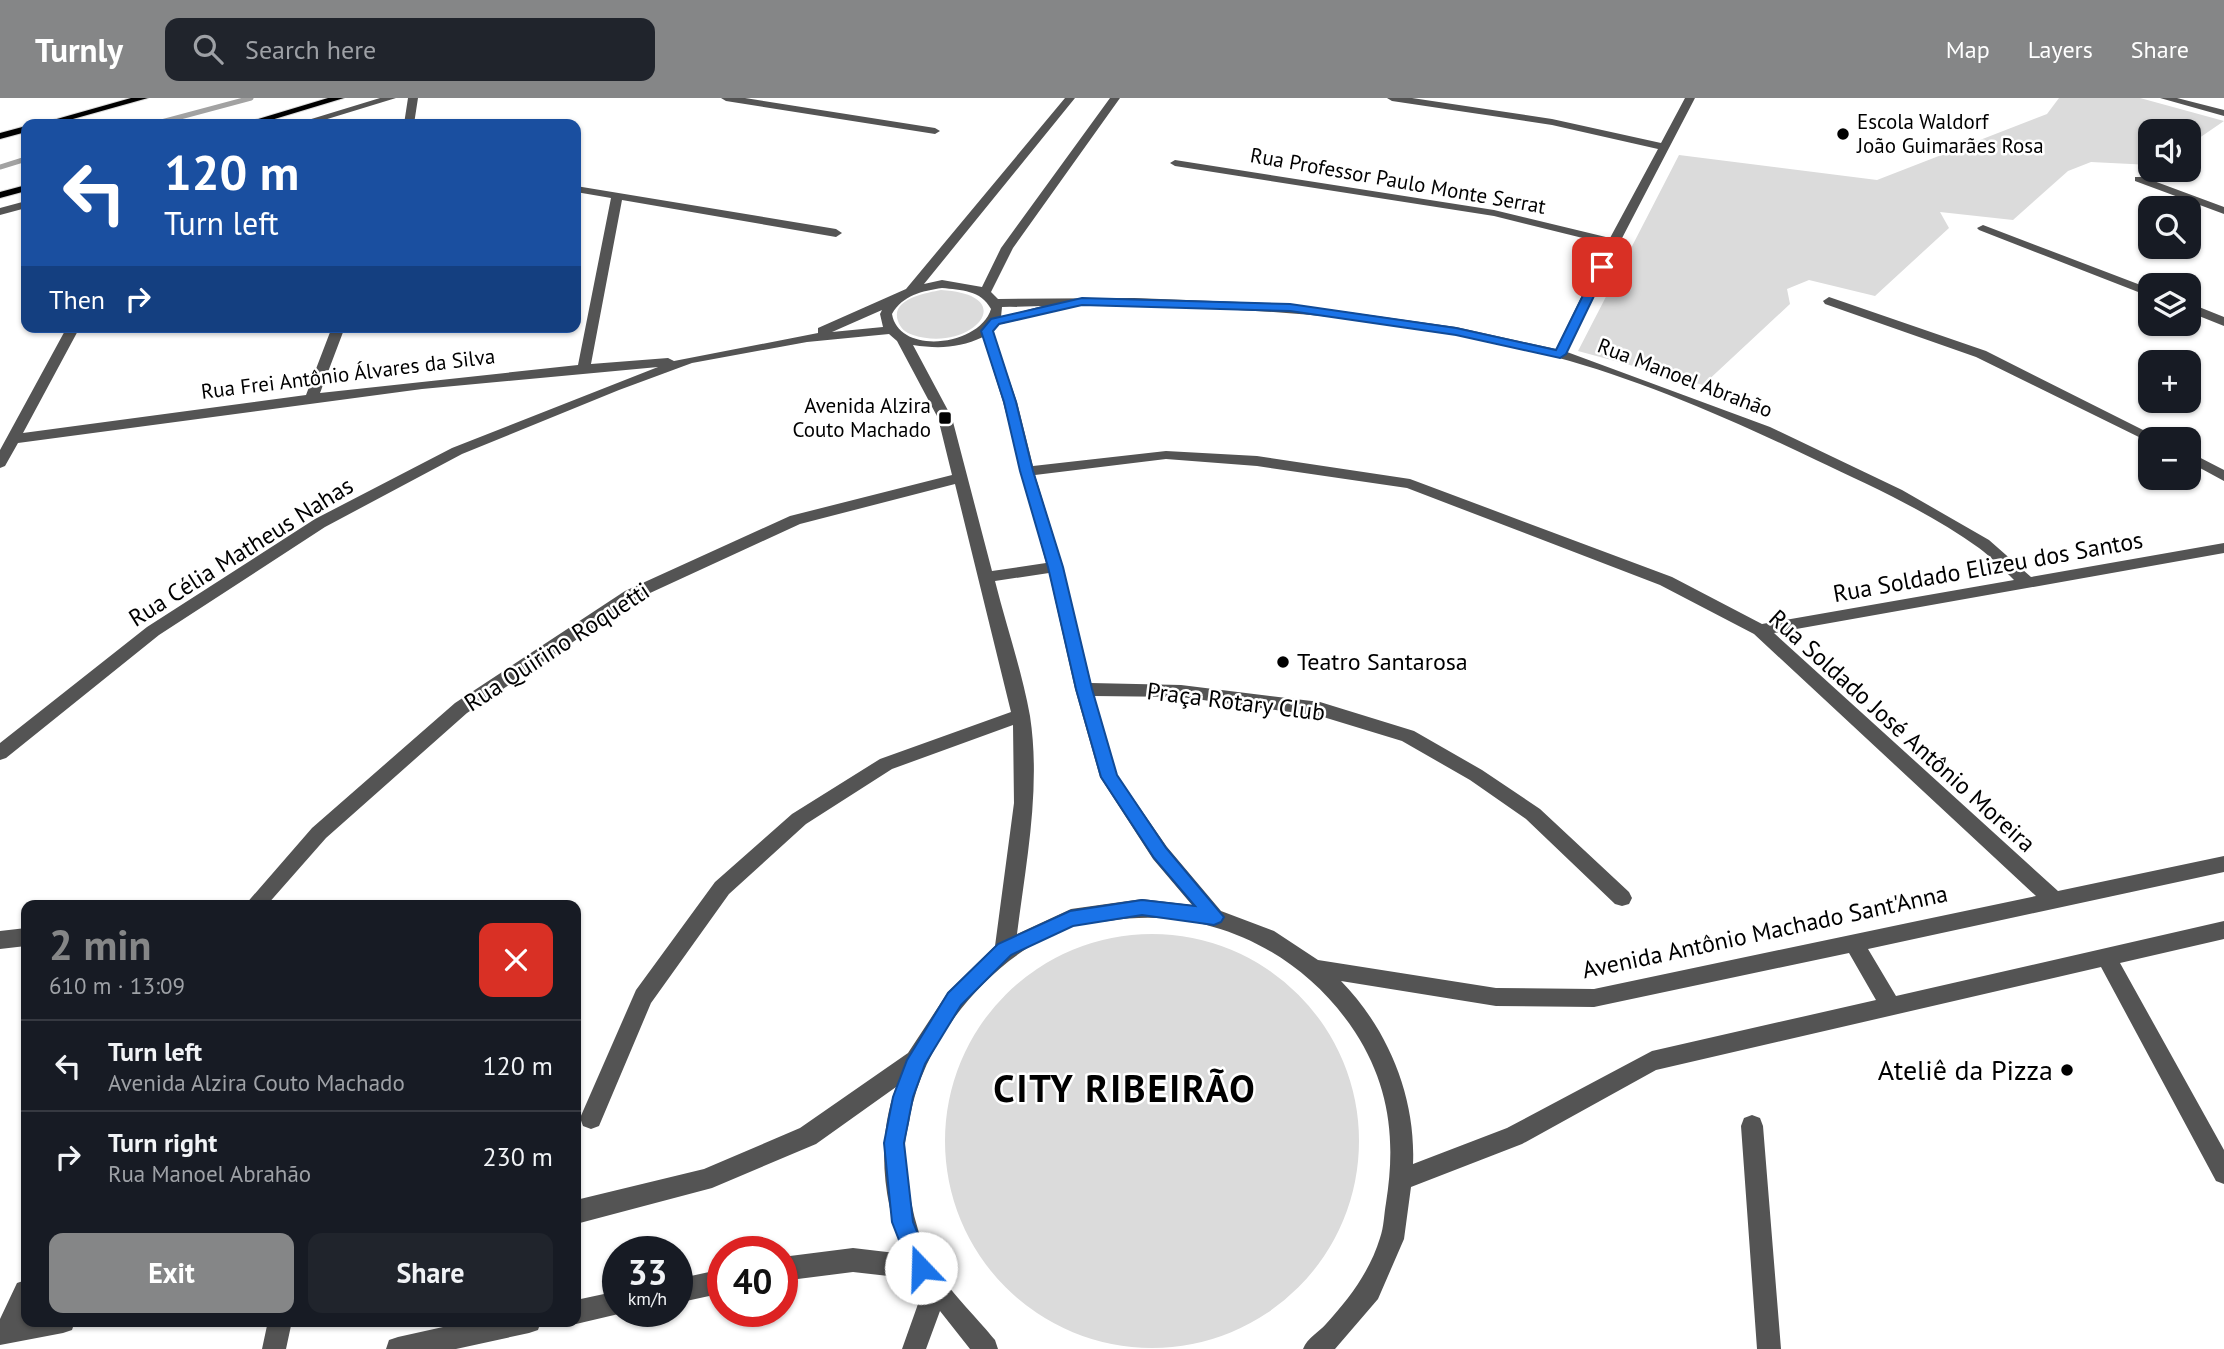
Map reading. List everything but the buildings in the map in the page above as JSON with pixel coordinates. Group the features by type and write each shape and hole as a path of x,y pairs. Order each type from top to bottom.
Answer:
{"main road":[{"path":"63,119 144,98"},
{"path":"265,119 339,98"},
{"path":"0,136 21,130"},
{"path":"0,195 21,189"}],"street":[{"path":"318,119 391,98"},
{"path":"410,119 413,98"},
{"path":"726,98 935,131"},
{"path":"911,291 1070,98"},
{"path":"985,293 1007,248 1112,98"},
{"path":"1392,98 1552,122 1664,148"},
{"path":"1560,354 1614,242 1690,98"},
{"path":"2165,98 2224,113"},
{"name":"Rua Professor Paulo Monte Serrat","path":"1175,163 1494,213 1614,242"},
{"path":"2147,182 2224,211"},
{"path":"581,191 836,233"},
{"path":"584,367 617,196"},
{"path":"0,212 21,206"},
{"path":"1983,228 2138,287"},
{"path":"911,291 926,286 958,284 985,293 996,303 998,315 991,326 1109,777 1160,853 1214,917"},
{"name":"Rua Célia Matheus Nahas","path":"807,338 911,291"},
{"path":"897,299 886,314 945,418 1021,715 1025,750 1020,833 1004,950"},
{"name":"Rua Manoel Abrahão","path":"991,326 1082,301"},
{"name":"Rua Manoel Abrahão","path":"996,303 1082,301 1290,307 1456,331 1560,354 1647,384 1765,430 1897,493 1984,544 2028,583"},
{"path":"1829,301 1981,354 2138,431"},
{"path":"2201,312 2224,322"},
{"name":"Rua Célia Matheus Nahas","path":"0,752 153,631 320,523 457,451 614,387 689,360 807,338 897,335 923,345 947,345 969,340 991,326"},
{"path":"0,463 71,333"},
{"path":"311,398 337,333"},
{"name":"Rua Frei Antônio Álvares da Silva","path":"14,439 311,398 584,367 689,360"},
{"name":"Rua Soldado José Antônio Moreira","path":"1027,471 1166,455 1258,461 1410,484 1666,581 1760,630 2053,899"},
{"path":"2201,463 2224,476"},
{"name":"Rua Quirino Roquetti","path":"259,900 318,834 461,708 631,595 794,520 960,478"},
{"name":"Rua Soldado Elizeu dos Santos","path":"1760,630 2224,548"},
{"path":"986,578 1055,567"},
{"name":"Praça Rotary Club","path":"1084,689 1181,691 1320,709 1408,736 1476,775 1532,814 1622,898"},
{"path":"591,1118 643,998 722,888 799,819 886,764 1021,715"},
{"name":"Avenida Antônio Machado Sant'Anna","path":"1314,968 1496,997 1594,998 2224,864"},
{"path":"986,1349 921,1268 903,1222 894,1143 903,1097 916,1060 955,999 1004,950 1070,918 1142,907 1214,917 1267,937 1314,968 1348,1003 1374,1042 1393,1087 1403,1135 1401,1180 1392,1239 1369,1290 1333,1335 1315,1349"},
{"path":"1401,1180 1514,1136 1652,1061 2224,930"},
{"path":"0,940 21,938"},
{"path":"1854,943 1890,1005"},
{"path":"2105,957 2224,1173"},
{"path":"581,1211 704,1180 808,1136 916,1060"},
{"path":"1752,1126 1769,1349"},
{"path":"798,1267 853,1260 921,1268"},
{"path":"914,1349 936,1288"},
{"path":"3,1332 21,1301"},
{"path":"581,1310 602,1306"},
{"path":"3,1332 30,1327"},
{"path":"274,1349 279,1327"},
{"path":"398,1349 501,1327"}],"shaded area":[{"path":"2059,98 2140,98 2224,121 2201,137 2201,119 2138,119 2138,164 2091,162 2068,171 2013,220 1940,212 1949,228 1875,296 1809,280 1787,289 1790,304 1703,385 1578,351 1679,155 1877,180 2047,114"},
{"path":"941,290 966,294 980,302 984,311 979,322 953,337 934,339 913,335 900,326 897,313 904,302"},
{"path":"1152,934 1192,938 1231,950 1267,969 1298,995 1324,1026 1343,1062 1355,1101 1359,1141 1355,1181 1343,1220 1324,1256 1298,1287 1267,1313 1231,1332 1192,1344 1152,1348 1112,1344 1073,1332 1037,1313 1006,1287 980,1256 961,1220 949,1181 945,1141 949,1101 961,1062 980,1026 1006,995 1037,969 1073,950 1112,938"}],"waterway":[{"path":"173,119 251,98"},
{"path":"0,167 21,161"}],"place":[{"name":"Escola Waldorf João Guimarães Rosa","path":"1843,134"},
{"name":"Avenida Alzira Couto Machado","path":"945,418"},
{"name":"Teatro Santarosa","path":"1283,662"},
{"name":"Ateliê da Pizza","path":"2067,1070"}],"district":[{"name":"CITY RIBEIRÃO","path":"1125,1089"}],"route":[{"path":"921,1268 903,1222 894,1143 903,1097 916,1060 955,999 1004,950 1070,918 1142,907 1214,917 1160,853 1109,777 1010,402 987,331 995,322 1082,301 1290,307 1456,331 1560,354 1602,267"}]}
